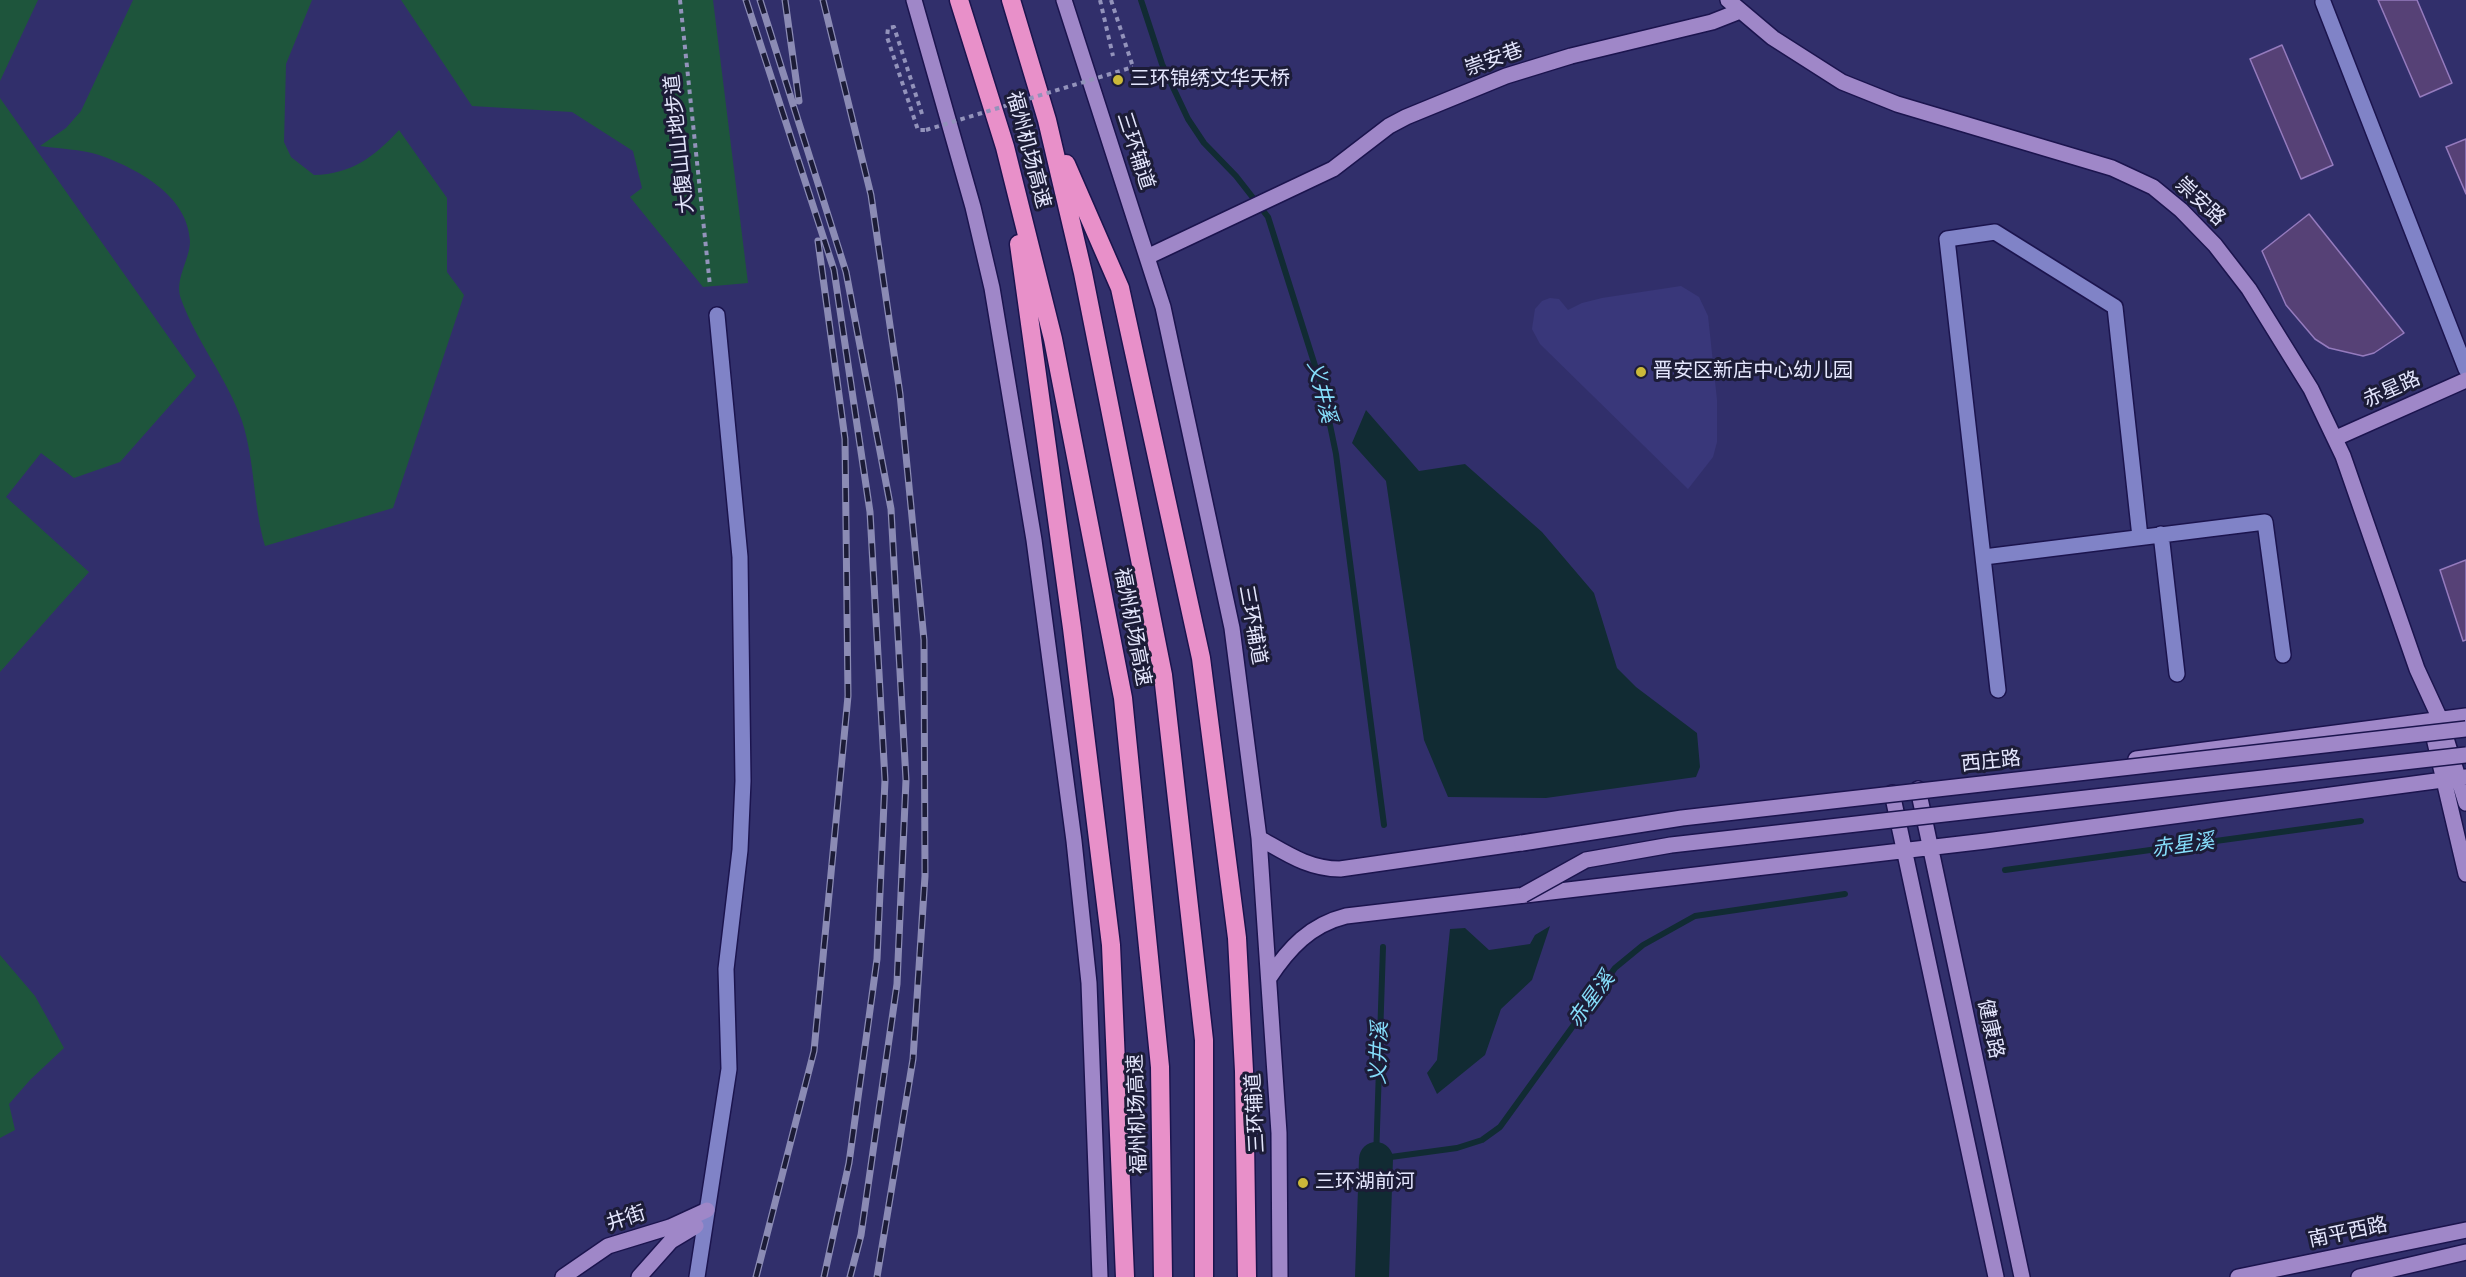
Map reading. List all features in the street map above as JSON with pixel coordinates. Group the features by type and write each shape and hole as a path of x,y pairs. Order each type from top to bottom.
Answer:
{"highway":[{"name":"福州机场高速","path":"959,0 1005,147 1053,339 1123,698 1161,1067 1163,1277"},
{"name":"福州机场高速","path":"1011,0 1047,120 1085,284 1163,675 1204,1040 1204,1277"},
{"path":"1047,120 1120,288 1201,658 1237,938 1244,1071 1246,1277"},
{"path":"1005,147 1042,402 1111,945 1125,1272"}],"street":[{"path":"914,0 973,207 992,288 1034,540 1074,841 1089,983 1100,1277"},
{"name":"三环辅道","path":"1064,0 1163,307 1225,587 1240,675 1259,838 1269,978 1279,1133 1280,1277"},
{"name":"崇安路","path":"1728,0 1800,57 1861,90 1897,104 2112,168 2153,188 2181,210 2239,274 2311,389 2336,438 2466,803"},
{"path":"2323,2 2466,369"},
{"name":"崇安巷","path":"1147,257 1181,243 1344,164 1382,131 1406,117 1506,76 1600,48 1712,22 1740,11"},
{"path":"1998,690 1947,238 1995,232 2115,308 2140,537"},
{"path":"697,1277 729,1069 726,969 740,850 743,781 740,557 717,315"},
{"name":"赤星路","path":"2336,438 2466,380"},
{"path":"1984,556 2265,522 2283,655"},
{"path":"2161,534 2177,675"},
{"path":"1259,838 1287,855 1316,867 1340,869 2466,716"},
{"name":"西庄路","path":"1522,843 1682,818 2466,729"},
{"path":"1523,895 1586,860 1671,845 2466,755"},
{"path":"1269,978 1283,957 1307,933 1333,919 1930,847 2456,778"},
{"name":"崇安路","path":"2456,778 2466,874"},
{"name":"健康路","path":"1918,789 2022,1277"},
{"path":"1892,793 1996,1277"},
{"name":"井街","path":"563,1277 608,1246 707,1216"},
{"name":"井街","path":"639,1277 679,1234 707,1216"},
{"name":"南平西路","path":"2238,1277 2466,1230"},
{"path":"2359,1277 2466,1252"}],"path":[{"name":"大腹山山地步道","path":"681,0 710,286"},
{"path":"1100,0 1113,56"},
{"path":"922,114 894,27 888,28 887,37 918,130 926,130 1133,67 1111,0"}],"shaded area":[{"name":"晋安区新店中心幼儿园","path":"1681,286 1699,297 1708,316 1717,400 1717,442 1713,457 1688,489 1540,344 1532,329 1535,309 1542,301 1550,298 1559,299 1568,310 1582,303 1602,298"}],"green space":[{"path":"0,0 38,0 0,81"},
{"path":"133,0 312,0 286,64 284,142 291,157 314,175 340,171 371,156 399,130 447,198 447,272 464,295 393,508 265,546 242,421 236,405 187,315 179,292 190,241 187,225 180,210 158,186 129,167 85,151 40,146 66,128 81,111"},
{"path":"401,0 713,0 748,283 703,287 630,197 642,188 633,151 572,112 472,106"},
{"path":"0,98 196,376 120,462 74,478 41,453 6,497 89,572 0,672"},
{"path":"0,955 35,996 64,1048 30,1080 9,1104 15,1130 0,1138"}],"water":[{"path":"1366,410 1419,471 1465,464 1542,532 1594,593 1617,668 1636,687 1697,733 1700,767 1696,777 1546,798 1448,797 1424,740 1386,481 1352,443"},
{"path":"1550,926 1532,980 1501,1009 1485,1055 1437,1094 1427,1073 1437,1060 1450,929 1465,928 1489,950 1530,944 1535,935"}],"building":[{"path":"2378,0 2417,0 2452,83 2420,97"},
{"path":"2282,45 2333,165 2301,179 2250,59"},
{"path":"2466,139 2466,194 2446,147"},
{"path":"2309,214 2404,333 2374,353 2363,356 2329,348 2315,339 2286,305 2262,251"},
{"path":"2466,560 2466,640 2463,641 2440,570"}],"waterway":[{"name":"义井溪","path":"1141,0 1162,64 1188,119 1204,143 1236,176 1268,217 1323,391 1336,454 1384,825"},
{"name":"赤星溪","path":"2005,870 2361,821"},
{"name":"赤星溪","path":"1383,947 1376,1159 1457,1148 1482,1140 1500,1127 1615,968 1643,945 1695,916 1845,894"},
{"path":"1372,1277 1376,1159"}],"railway":[{"path":"746,0 834,270 870,512 885,780 877,959 849,1163 824,1277"},
{"path":"760,0 846,272 891,509 906,780 897,984 861,1235 850,1277"},
{"path":"785,0 799,101"},
{"path":"823,0 871,195 900,394 924,640 925,876 913,1059 877,1277"},
{"path":"756,1277 814,1051 848,696 845,439 818,241"}],"place":[{"name":"三环锦绣文华天桥","path":"1118,80"},
{"name":"晋安区新店中心幼儿园","path":"1641,372"},
{"name":"三环湖前河","path":"1303,1183"}]}
